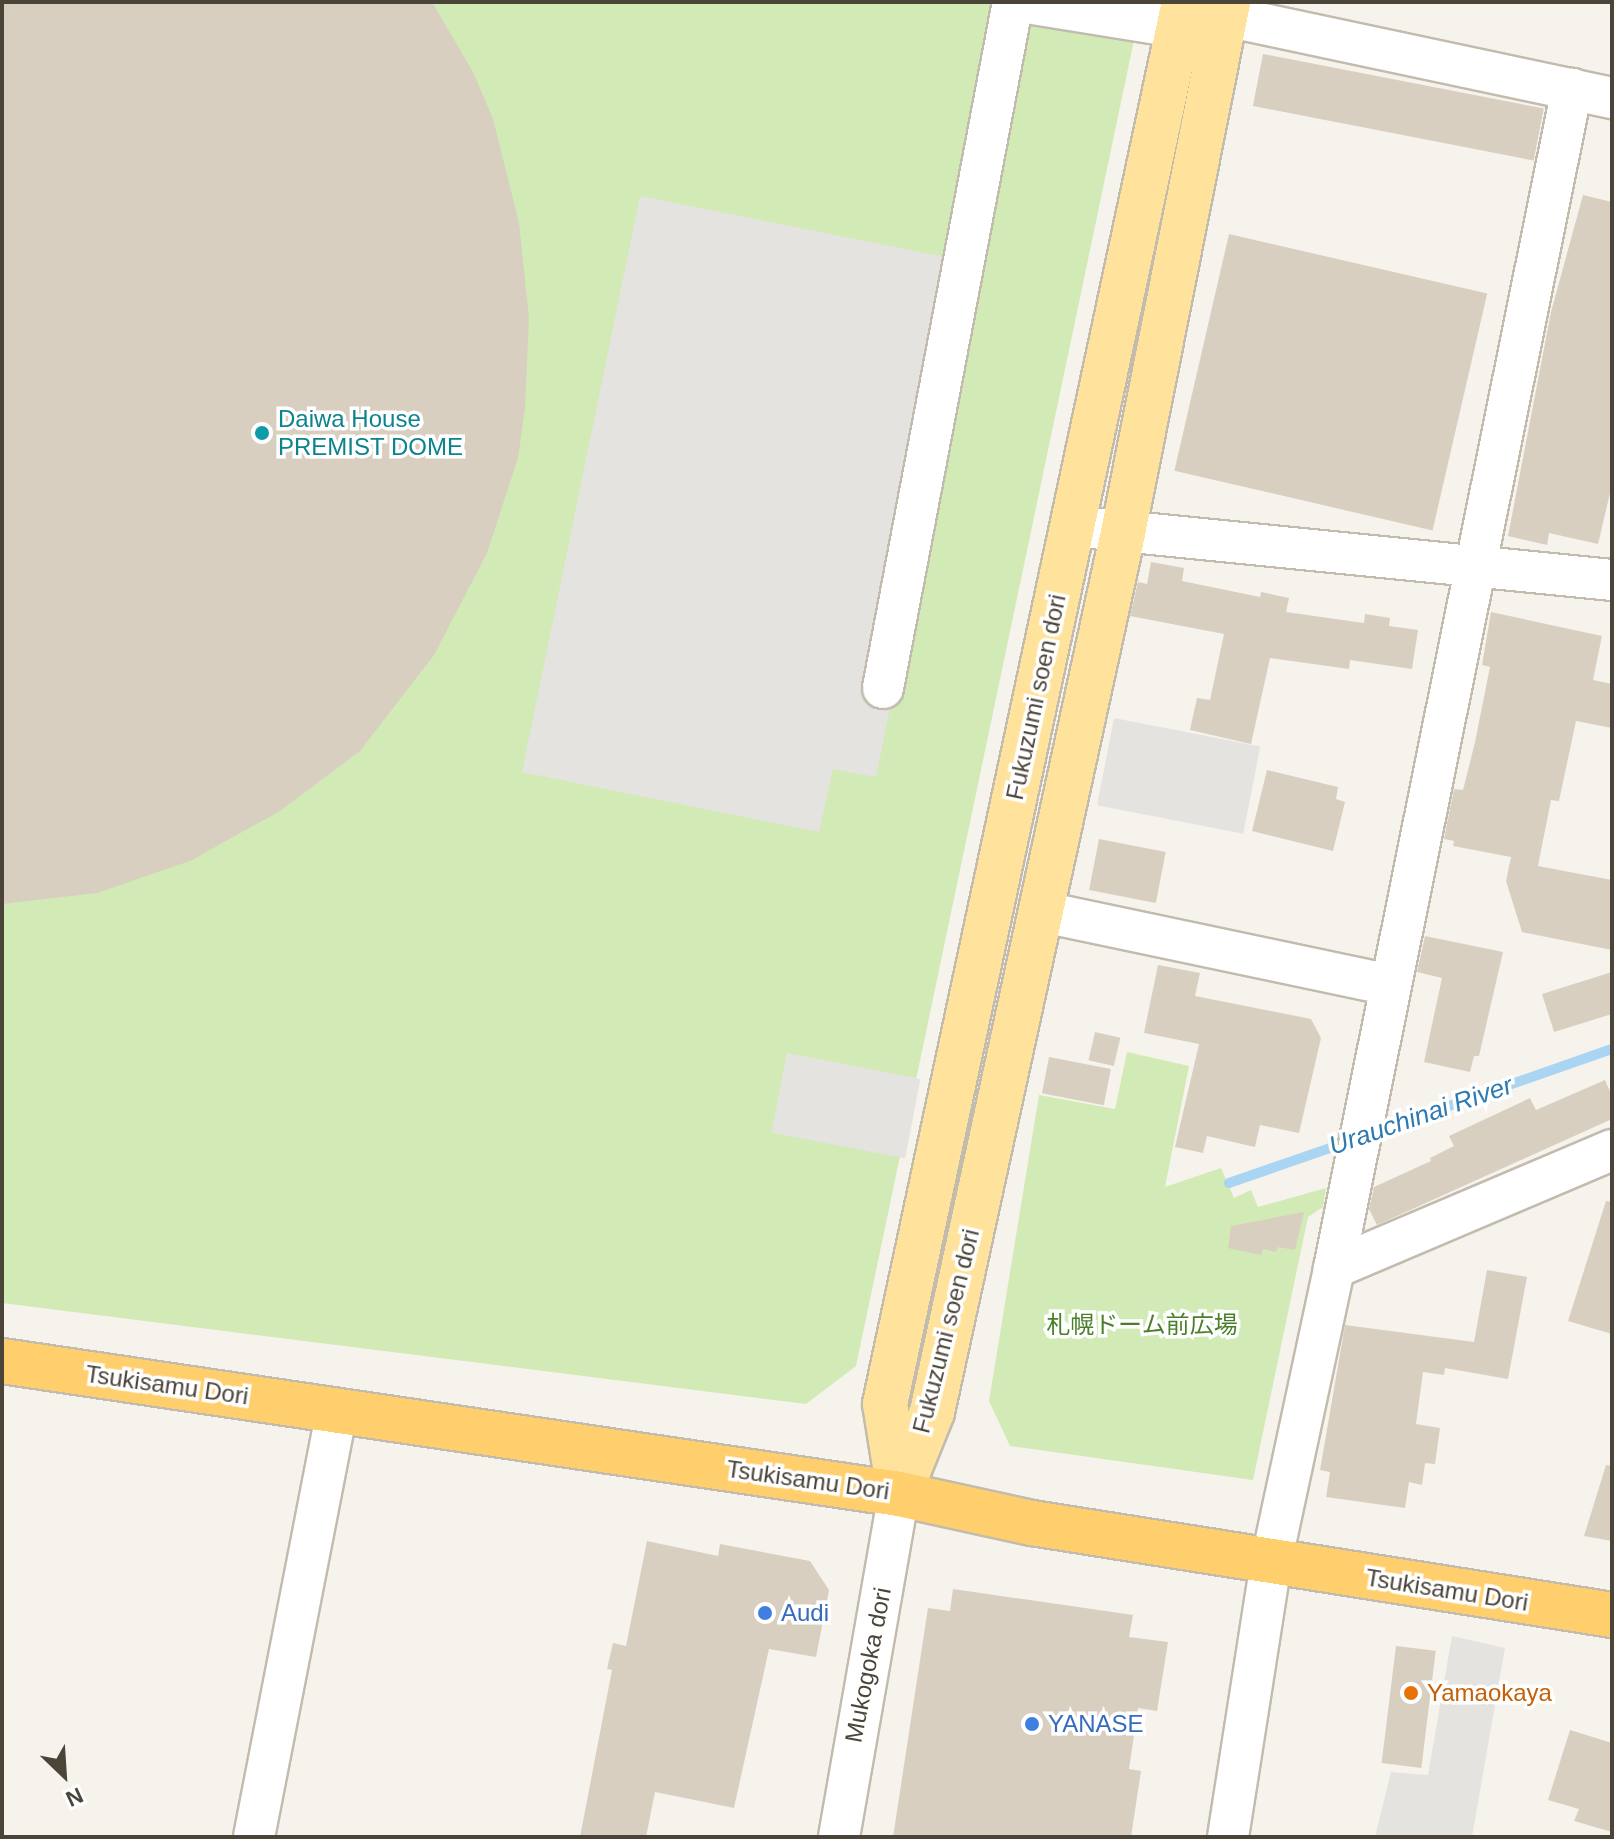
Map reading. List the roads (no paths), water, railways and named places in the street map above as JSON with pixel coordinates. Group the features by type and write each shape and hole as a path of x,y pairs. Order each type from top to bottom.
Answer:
{"highway":[{"name":"Tsukisamu Dori","path":"2,1361 899,1494 1032,1523 1612,1615"}],"main road":[{"name":"Fukuzumi soen dori","path":"899,1494 932,1412 1123,533 1226,8"},
{"name":"Fukuzumi soen dori","path":"899,1494 885,1404 1181,12"}],"street":[{"path":"883,688 1013,2"},
{"path":"1020,2 1181,12 1226,8 1612,98"},
{"path":"1228,1837 1271,1563 1334,1268 1572,89"},
{"path":"1072,526 1612,580"},
{"path":"1039,911 1390,985"},
{"path":"1334,1268 1612,1150"},
{"path":"254,1837 337,1411"},
{"name":"Mukogoka dori","path":"839,1837 899,1494"}],"waterway":[{"name":"Urauchinai River","path":"1372,1133 1612,1049"},
{"name":"Urauchinai River","path":"1229,1183 1350,1141"}],"place":[{"name":"Daiwa House PREMIST DOME","path":"262,433"},
{"name":"Audi","path":"765,1613"},
{"name":"Yamaokaya","path":"1411,1693"},
{"name":"YANASE","path":"1032,1724"}],"park label":[{"name":"札幌ドーム前広場","path":"1142,1325"}]}
